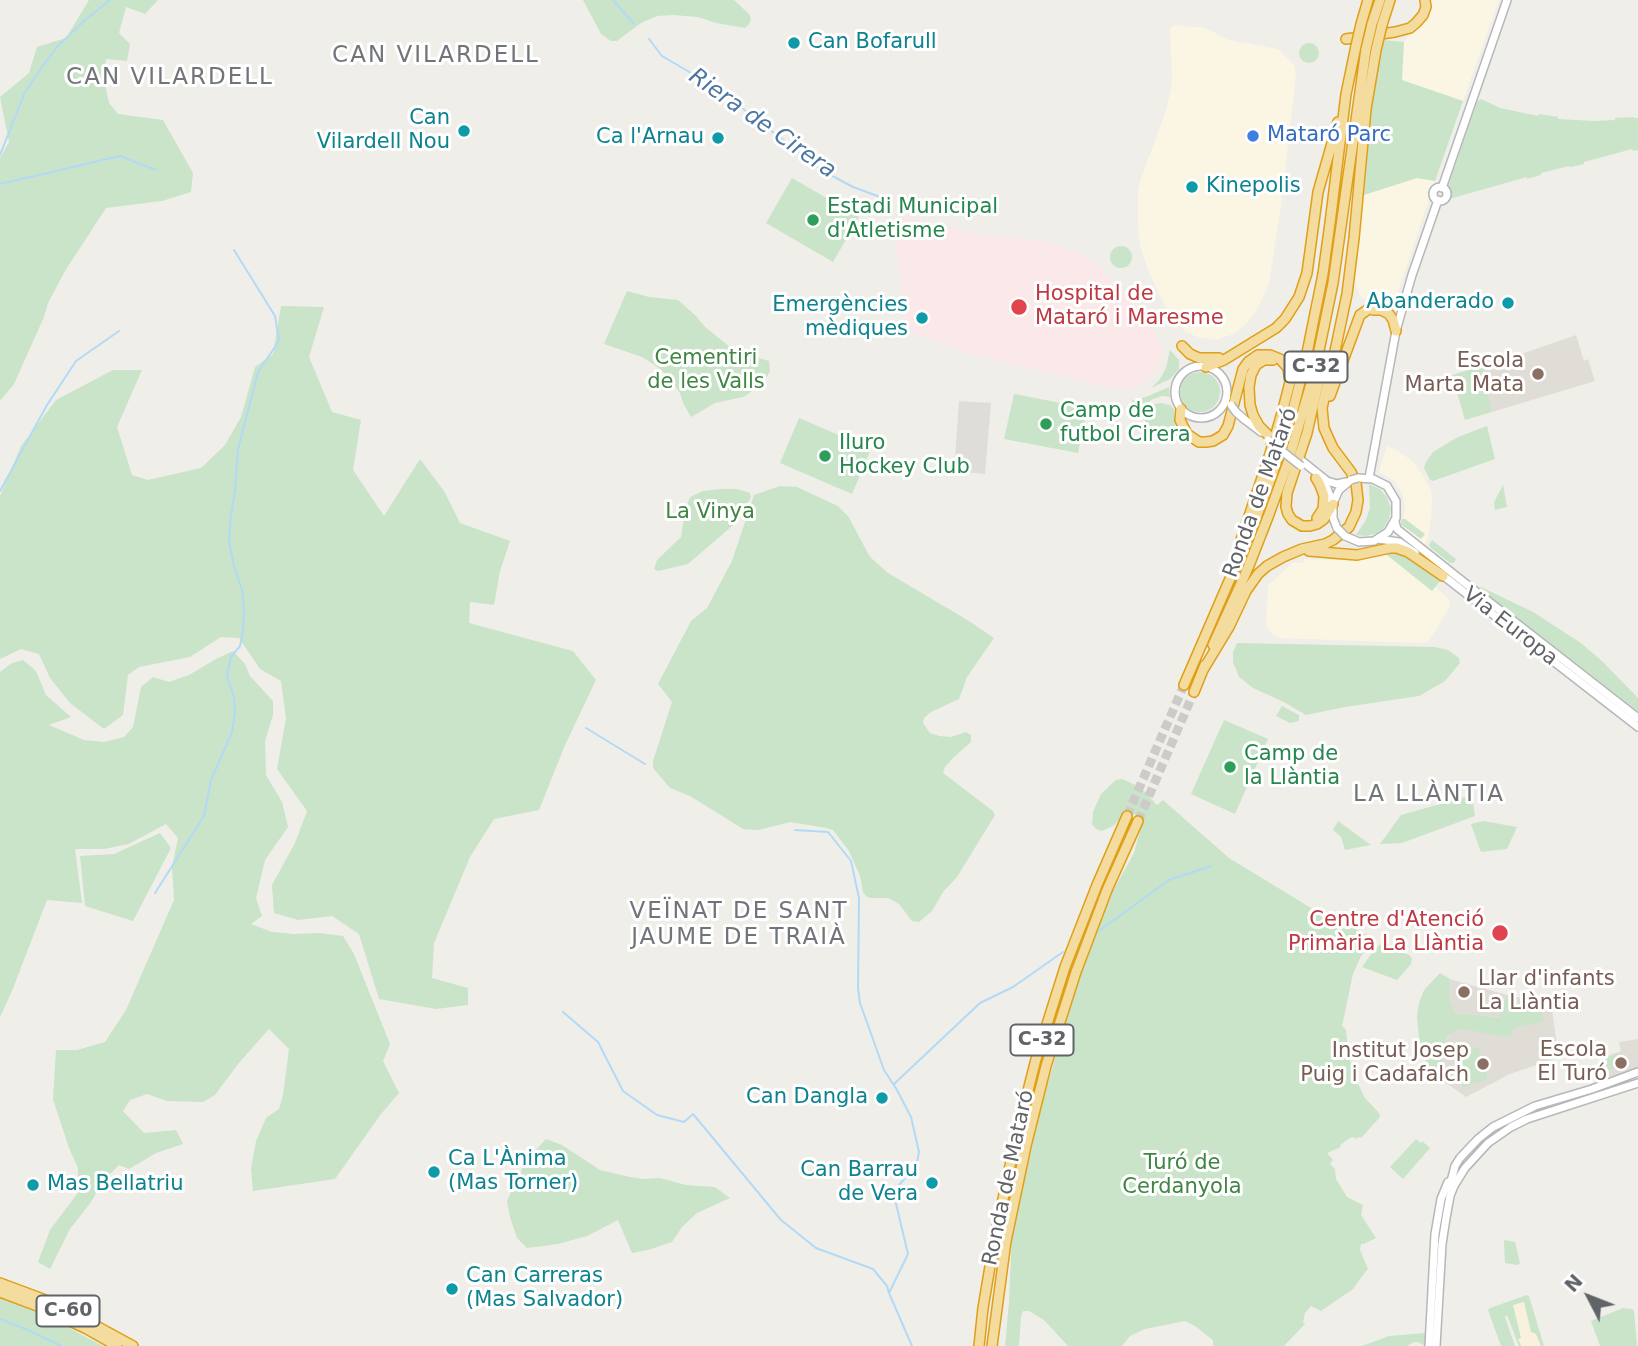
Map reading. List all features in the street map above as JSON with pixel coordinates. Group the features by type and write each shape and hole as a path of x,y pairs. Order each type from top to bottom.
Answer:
{"highway":[{"name":"C-32","path":"1366,48 1361,24 1368,0"},
{"name":"C-32","path":"1366,48 1377,24 1380,0"},
{"path":"1377,24 1390,0"},
{"path":"1346,39 1395,32 1410,27 1423,15 1425,0"},
{"path":"1203,670 1252,582 1273,562 1338,537 1352,522 1357,506 1356,483 1331,444 1322,414 1349,281 1366,109 1366,48"},
{"name":"Ronda de Mataró","path":"1184,685 1255,521 1293,410 1323,274 1346,94 1366,48"},
{"name":"Ronda de Mataró","path":"1203,670 1258,543 1288,462 1315,370 1342,222 1366,48"},
{"path":"1206,367 1276,328 1299,297 1307,273 1318,192 1346,94"},
{"path":"1333,503 1324,519 1317,524 1306,526 1295,522 1286,507 1309,422 1339,281 1344,240 1342,222"},
{"path":"1323,421 1360,315 1370,308 1405,299"},
{"path":"1350,340 1363,315 1375,310 1388,314 1396,331"},
{"path":"1182,346 1190,354 1203,359 1217,359 1231,354"},
{"path":"1181,408 1181,424 1189,436 1199,442 1217,439 1228,426 1245,365 1262,354 1278,358 1288,368 1290,382 1270,454 1201,646"},
{"path":"1269,437 1253,415 1249,387 1254,368 1261,362 1271,360 1284,368 1287,380 1270,454"},
{"path":"1292,480 1289,504 1291,512 1298,520 1308,522 1319,516 1324,506 1323,491 1316,478"},
{"path":"1297,551 1357,555 1390,548 1401,549 1443,576"},
{"name":"C-32","path":"1194,692 1203,670"},
{"name":"Ronda de Mataró","path":"977,1346 979,1306 1036,1059 1065,967 1127,816"},
{"name":"Ronda de Mataró","path":"994,1346 1006,1241 1046,1066 1072,984 1107,890 1138,821"},
{"name":"C-60","path":"0,1283 43,1299 133,1346"},
{"name":"C-60","path":"0,1292 40,1307 117,1346"}],"street":[{"path":"1369,478 1396,331 1437,201 1433,193 1437,188 1442,188 1507,0"},
{"path":"1244,420 1231,405 1227,383 1213,370 1206,367 1192,368 1180,378 1175,395 1181,408 1189,415 1206,419 1227,413 1236,416 1338,487"},
{"path":"1200,418 1215,414 1223,405 1226,394 1223,379"},
{"path":"1301,463 1326,486 1333,503"},
{"path":"1369,478 1381,482 1392,493 1396,505 1395,522 1388,532 1378,539 1363,542 1352,540 1340,531 1333,518 1333,503 1338,487 1353,480 1369,478"},
{"name":"Via Europa","path":"1395,522 1397,528 1456,576 1638,718"},
{"name":"Via Europa","path":"1378,539 1403,543 1638,727"},
{"path":"1431,1344 1445,1225 1444,1209 1457,1174 1455,1166 1460,1158 1485,1133 1505,1120 1535,1106 1638,1072"},
{"path":"1431,1344 1435,1234 1447,1182 1488,1143 1511,1127 1527,1119 1638,1083"}],"shaded area":[{"path":"1430,0 1499,0 1463,101 1401,80 1404,42 1425,16"},
{"path":"1174,25 1205,28 1229,40 1278,49 1294,65 1296,76 1269,284 1258,308 1247,323 1234,334 1215,340 1186,332 1170,315 1147,267 1140,245 1138,191 1171,90 1170,31"},
{"path":"1417,178 1435,181 1396,298 1381,303 1366,300 1360,296 1355,281 1364,195"},
{"name":"Hospital de Mataró i Maresme","path":"906,217 982,235 1041,240 1085,257 1116,284 1153,327 1162,349 1157,369 1150,379 1131,389 1105,387 970,354 914,333 907,327 902,314 896,245 897,228 900,220"},
{"name":"Escola Marta Mata","path":"1576,335 1584,361 1588,359 1595,381 1492,412 1481,368"},
{"path":"959,401 991,403 985,474 954,471"},
{"path":"1387,446 1411,460 1431,490 1431,519 1427,541 1409,563 1450,600 1439,625 1430,639 1422,643 1279,638 1273,635 1266,626 1268,586 1292,563 1303,563 1304,559 1381,557 1385,546 1402,526 1405,508 1403,495 1394,481 1379,472"},
{"path":"1450,979 1507,995 1500,1009 1500,1017 1455,1013 1449,998"},
{"path":"1514,996 1544,1003 1552,1009 1558,1054 1554,1059 1510,1074 1466,1097 1449,1085 1441,1059 1446,1057 1445,1041 1458,1029 1506,1015"},
{"name":"Escola El Turó","path":"1638,1039 1638,1068 1608,1077 1604,1057 1621,1051 1619,1042"}],"green space":[{"path":"89,0 158,0 145,14 126,7 119,33 130,44 127,61 106,59 103,75 109,103 118,114 163,120 193,173 191,192 162,201 106,208 65,271 48,303 14,384 0,401 0,158 9,142 0,97 29,73 37,47 66,38"},
{"path":"583,0 734,0 751,19 745,28 698,17 657,16 641,23 617,41 611,41 601,34"},
{"path":"1381,40 1404,42 1402,80 1463,101 1435,181 1417,178 1364,195 1373,92"},
{"path":"1309,43 1316,46 1319,53 1316,60 1309,63 1302,60 1299,53 1302,46"},
{"path":"1481,99 1500,108 1558,119 1594,121 1638,118 1638,150 1632,149 1449,199 1448,186 1477,102"},
{"name":"Estadi Municipal d'Atletisme","path":"792,178 859,217 833,262 766,223"},
{"path":"1121,246 1129,249 1132,257 1129,265 1121,268 1113,265 1110,257 1113,249"},
{"name":"Cementiri de les Valls","path":"627,291 678,300 705,327 735,351 769,361 770,371 763,384 743,397 715,403 691,417 680,393 669,377 656,366 642,357 604,344"},
{"path":"281,306 324,307 309,357 332,412 361,420 353,470 384,516 420,459 444,491 460,523 510,541 500,571 494,605 470,602 469,623 573,651 596,680 565,745 539,810 494,819 470,857 434,943 432,978 468,988 468,1005 436,1009 379,999 359,934 332,916 298,920 274,913 272,885 295,843 307,811 277,769 286,718 281,681 260,669 239,638 221,637 190,657 139,667 128,675 123,715 104,729 70,703 50,678 39,654 21,649 0,659 0,496 21,446 56,400 113,370 142,370 117,427 132,475 148,480 201,468 225,445 241,417 255,367 273,354"},
{"path":"1170,350 1179,360 1179,369 1170,379 1151,388 1166,368"},
{"path":"1487,364 1488,366 1482,368 1492,412 1465,420 1452,375"},
{"path":"1200,372 1214,378 1220,392 1214,406 1200,412 1186,406 1180,392 1186,378"},
{"path":"1169,387 1170,397 1162,396 1151,400 1141,413 1134,414 1129,411 1128,406 1133,400"},
{"name":"Camp de futbol Cirera","path":"1014,394 1087,408 1078,453 1004,439"},
{"path":"1161,403 1174,409 1178,437 1174,442 1158,440 1148,433 1145,426 1148,410"},
{"name":"Iluro Hockey Club","path":"799,418 871,449 852,494 780,463"},
{"path":"1487,426 1495,459 1430,480 1424,468 1433,452 1458,437"},
{"path":"1369,484 1380,489 1387,497 1391,508 1389,519 1377,533 1356,535 1370,508"},
{"path":"1503,485 1507,507 1495,510 1494,502"},
{"path":"780,486 797,487 838,506 848,516 870,557 888,573 994,638 967,677 959,699 924,718 923,723 930,733 951,737 966,732 971,735 971,742 953,758 943,773 995,815 957,877 943,892 932,911 919,922 912,921 899,904 888,898 866,896 849,851 833,830 790,822 759,830 743,829 690,796 670,788 653,768 672,702 658,684 691,621 707,608 732,561 754,495"},
{"name":"La Vinya","path":"737,489 750,493 751,497 739,520 688,564 658,571 654,569 657,560 681,537 690,497 703,491"},
{"path":"1402,519 1425,534 1421,539 1401,524"},
{"path":"1432,540 1456,559 1454,563 1450,563 1431,548 1429,545"},
{"path":"1390,549 1407,554 1441,580 1432,591 1382,551"},
{"path":"1481,587 1533,612 1581,643 1638,698 1638,715 1482,592"},
{"path":"1237,643 1435,647 1448,650 1459,658 1460,663 1445,681 1419,696 1306,715 1253,688 1239,677 1233,662"},
{"path":"233,651 245,664 250,676 273,701 273,715 265,741 266,775 282,802 288,827 265,860 256,898 262,916 251,924 272,932 343,936 354,954 390,1044 383,1061 399,1093 335,1179 253,1191 251,1169 256,1141 266,1118 279,1109 289,1049 269,1029 215,1095 203,1102 167,1101 147,1094 130,1100 123,1111 144,1133 176,1130 183,1144 156,1153 129,1169 119,1165 104,1180 70,1229 50,1269 38,1262 50,1230 77,1194 78,1168 53,1099 56,1050 77,1050 105,1042 126,1010 174,900 172,867 178,838 166,824 129,844 104,849 75,849 82,903 47,900 0,1017 0,672 12,663 23,660 36,671 46,695 71,717 49,725 84,740 104,742 124,737 133,727 141,687 153,677 169,682 189,675"},
{"path":"1282,706 1299,715 1299,721 1290,723 1276,716"},
{"name":"Camp de la Llàntia","path":"1224,720 1268,739 1235,814 1191,794"},
{"name":"Turó de Cerdanyola","path":"1122,779 1140,787 1157,805 1163,800 1229,858 1316,911 1374,938 1361,956 1353,974 1342,1026 1346,1030 1349,1057 1358,1084 1380,1117 1361,1138 1350,1138 1340,1145 1341,1147 1327,1153 1333,1160 1330,1164 1335,1169 1336,1179 1347,1197 1363,1205 1361,1215 1376,1238 1361,1244 1360,1250 1368,1269 1353,1289 1321,1311 1311,1306 1305,1313 1305,1324 1284,1346 1213,1346 1213,1340 1185,1321 1145,1329 1130,1336 1122,1346 1068,1346 1044,1320 1029,1311 1023,1311 1019,1346 1005,1346 1012,1232 1044,1096 1079,978 1112,893 1134,853 1140,831 1141,825 1136,815 1130,813 1102,831 1092,824 1093,812 1101,794 1116,780"},
{"path":"1472,795 1475,816 1402,843 1380,844 1401,815"},
{"path":"1338,821 1371,845 1345,850 1341,837 1333,830"},
{"path":"1483,821 1517,827 1507,849 1481,852 1471,824"},
{"path":"160,833 171,848 133,921 85,906 80,856 114,854"},
{"path":"1382,944 1412,958 1411,964 1397,980 1362,967"},
{"path":"1440,973 1450,979 1449,998 1455,1013 1500,1017 1500,1009 1507,995 1514,996 1511,1004 1528,1003 1540,1006 1544,1020 1512,1030 1513,1035 1508,1037 1463,1029 1455,1031 1445,1041 1446,1058 1441,1059 1449,1085 1429,1078 1431,1070 1423,1056 1417,1016 1424,990"},
{"path":"1478,1047 1488,1079 1463,1087 1453,1055"},
{"path":"1622,1053 1625,1065 1608,1070 1605,1058"},
{"path":"1551,1104 1552,1107 1526,1116 1497,1132 1460,1165 1496,1130"},
{"path":"546,1139 562,1145 600,1170 630,1177 660,1178 686,1185 715,1187 730,1198 697,1213 682,1227 672,1242 648,1250 632,1253 618,1220 587,1236 558,1244 527,1248 517,1238 507,1201 525,1162"},
{"path":"1416,1139 1430,1148 1403,1179 1390,1167"},
{"path":"1504,1240 1515,1242 1520,1263 1518,1265 1505,1263"},
{"path":"1527,1295 1544,1346 1519,1346 1507,1315 1505,1317 1515,1346 1501,1346 1488,1310"},
{"path":"0,1298 41,1313 103,1346 0,1346"},
{"path":"1623,1308 1634,1311 1637,1346 1600,1346 1591,1321"},
{"path":"1425,1333 1425,1346 1414,1342 1407,1346 1362,1346 1389,1336"}],"sand":[{"path":"1524,1302 1531,1332 1536,1334 1541,1346 1521,1346 1518,1339 1521,1338 1513,1305"}],"waterway":[{"path":"0,155 25,92 40,70 57,47 110,0"},
{"name":"Riera de Cirera","path":"613,0 634,24"},
{"name":"Riera de Cirera","path":"649,39 662,56 715,87 823,171 853,187 883,198"},
{"path":"0,184 120,156 156,170"},
{"path":"155,893 204,816 211,780 232,732 235,714 234,697 227,676 231,657 240,646 243,632 242,590 229,542 238,449 258,372 279,341 275,316 234,250"},
{"path":"0,491 47,405 76,361 119,331"},
{"path":"586,728 645,764"},
{"path":"795,830 828,832 851,861 859,898 860,1003 884,1070 911,1117 919,1152 916,1167 893,1191 908,1254 889,1293 912,1346"},
{"path":"1100,930 1169,880 1211,866"},
{"path":"894,1084 980,1003 1013,987 1063,952"},
{"path":"563,1012 598,1042 623,1091 657,1115 684,1122 693,1114 781,1220 816,1248 873,1269 887,1286 889,1293"},
{"path":"0,1319 61,1346"}],"tunnel":[{"path":"1127,816 1184,685"},
{"path":"1138,821 1194,692"}],"place":[{"name":"Can Bofarull","path":"794,43"},
{"name":"Can Vilardell Nou","path":"464,131"},
{"name":"Mataró Parc","path":"1253,136"},
{"name":"Ca l'Arnau","path":"718,138"},
{"name":"Kinepolis","path":"1192,187"},
{"name":"Estadi Municipal d'Atletisme","path":"813,220"},
{"name":"Abanderado","path":"1508,303"},
{"name":"Hospital de Mataró i Maresme","path":"1019,307"},
{"name":"Emergències mèdiques","path":"922,318"},
{"name":"Escola Marta Mata","path":"1538,374"},
{"name":"Camp de futbol Cirera","path":"1046,424"},
{"name":"Iluro Hockey Club","path":"825,456"},
{"name":"Camp de la Llàntia","path":"1230,767"},
{"name":"Centre d'Atenció Primària La Llàntia","path":"1500,933"},
{"name":"Llar d'infants La Llàntia","path":"1464,992"},
{"name":"Escola El Turó","path":"1621,1063"},
{"name":"Institut Josep Puig i Cadafalch","path":"1483,1064"},
{"name":"Can Dangla","path":"882,1098"},
{"name":"Ca L'Ànima (Mas Torner)","path":"434,1172"},
{"name":"Can Barrau de Vera","path":"932,1183"},
{"name":"Mas Bellatriu","path":"33,1185"},
{"name":"Can Carreras (Mas Salvador)","path":"452,1289"}],"district":[{"name":"CAN VILARDELL","path":"436,56"},
{"name":"CAN VILARDELL","path":"170,78"},
{"name":"LA LLÀNTIA","path":"1429,795"},
{"name":"VEÏNAT DE SANT JAUME DE TRAIÀ","path":"739,925"}]}
